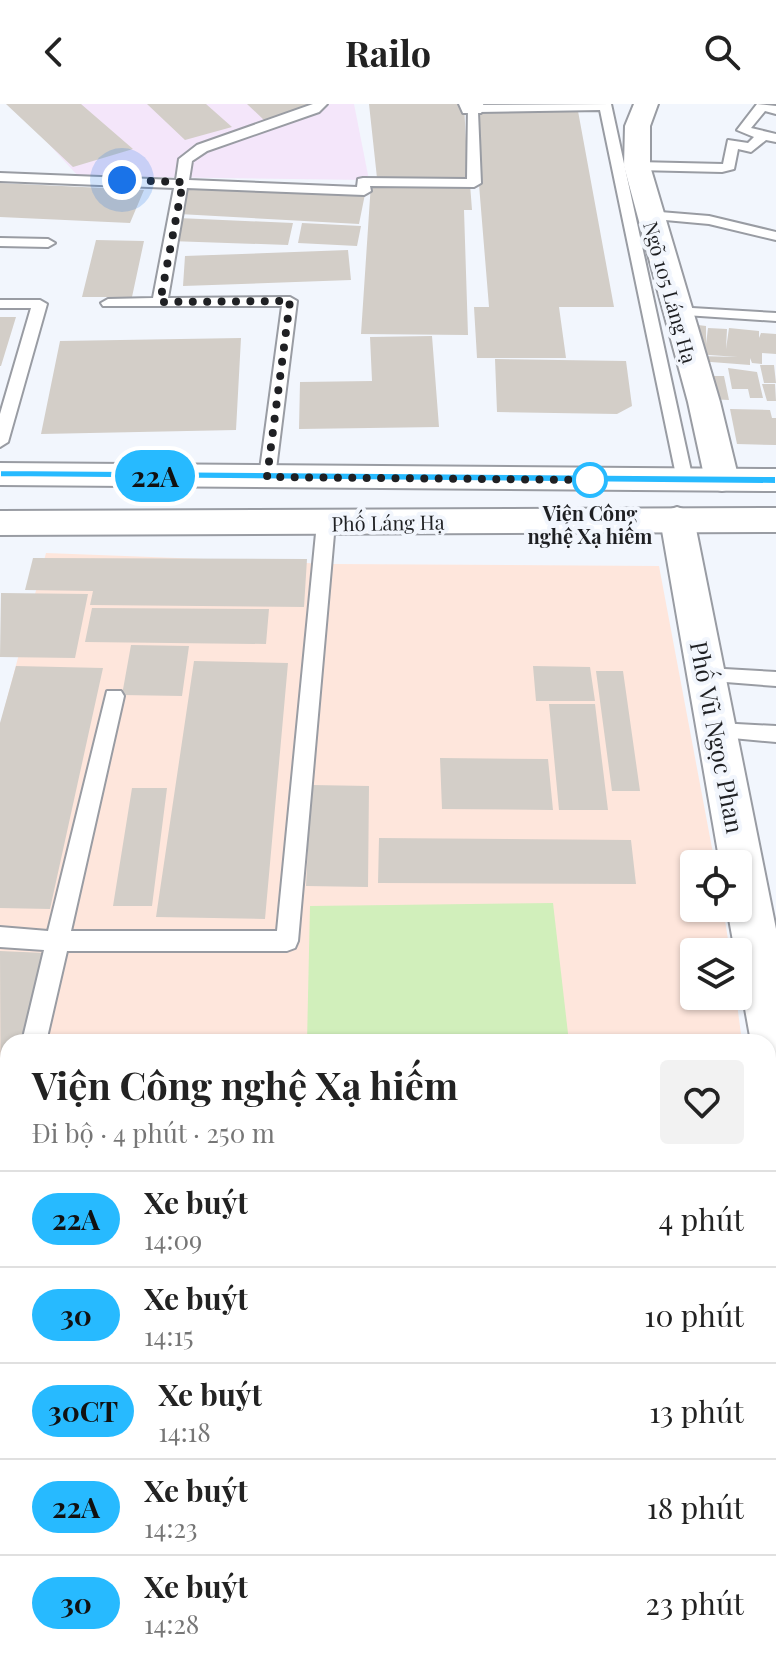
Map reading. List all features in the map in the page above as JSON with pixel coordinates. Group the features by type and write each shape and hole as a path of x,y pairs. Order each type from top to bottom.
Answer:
{"main road":[{"name":"Ngõ 105 Láng Hạ","path":"646,104 641,113 636,140 637,166 675,311 704,402 722,480"},
{"name":"Phố Láng Hạ","path":"0,474 253,477 681,500 776,520"},
{"path":"233,523 253,477"},
{"name":"Phố Láng Hạ","path":"0,523 326,523 681,500 722,480 776,480"},
{"name":"Phố Vũ Ngọc Phan","path":"681,500 707,675 771,996 775,1034"}],"lane":[{"path":"160,302 186,159 193,152 315,109 321,104"},
{"path":"0,177 364,191 363,182 474,183 471,106 605,105 681,500"},
{"path":"769,136 743,130 762,106 776,110"},
{"path":"637,166 722,168 729,166 733,143 751,148 769,136"},
{"path":"648,215 709,220 776,236"},
{"path":"0,242 48,243"},
{"path":"108,303 290,301 253,477"},
{"path":"0,304 40,304 0,442"},
{"path":"675,311 776,317"},
{"path":"0,937 58,941 287,941 326,523"},
{"path":"707,675 776,679"},
{"path":"36,1034 114,696"},
{"path":"718,731 776,734"}],"shaded area":[{"path":"12,104 354,104 369,180 78,176"},
{"path":"46,553 332,564 659,566 712,850 680,850 680,922 725,922 728,938 680,938 680,1010 738,1010 741,1034 0,1034 0,725"}],"green space":[{"path":"553,903 568,1034 307,1034 310,906"}],"building":[{"path":"6,104 81,104 133,149 73,167"},
{"path":"147,104 206,104 232,127 185,140"},
{"path":"247,104 306,104 311,108 265,121"},
{"path":"369,104 464,104 468,179 377,178"},
{"path":"473,111 578,111 614,307 559,307 566,358 477,358 474,307 489,307"},
{"path":"0,183 144,190 130,223 0,217"},
{"path":"371,183 470,184 472,210 464,210 468,335 361,334"},
{"path":"189,185 365,194 359,224 179,214"},
{"path":"178,218 293,223 288,245 170,241"},
{"path":"302,223 361,226 357,246 298,243"},
{"path":"96,240 144,241 132,297 82,297"},
{"path":"348,250 351,280 183,286 185,256"},
{"path":"0,317 16,317 1,366 0,366"},
{"path":"690,324 706,326 706,344 708,328 727,329 726,349 729,328 759,331 759,338 761,333 776,334 776,354 762,353 762,364 752,363 750,358 750,365 698,361 698,356 738,357 695,354"},
{"path":"432,336 439,427 299,429 300,382 372,381 370,337"},
{"path":"241,338 236,430 41,434 60,341"},
{"path":"495,359 626,361 632,406 617,414 497,412"},
{"path":"760,365 774,365 776,383 764,383"},
{"path":"728,368 757,372 763,398 750,398 748,389 732,389"},
{"path":"702,376 724,376 729,400 707,399"},
{"path":"762,384 775,384 776,401 767,401"},
{"path":"730,409 770,410 772,418 776,418 776,445 737,444"},
{"path":"33,558 307,559 304,607 90,605 93,591 25,590"},
{"path":"1,593 88,594 75,658 0,657"},
{"path":"92,608 269,609 266,644 85,642"},
{"path":"131,645 189,646 182,696 122,695"},
{"path":"194,661 288,663 265,919 156,917"},
{"path":"16,666 103,668 50,909 0,908 0,723"},
{"path":"533,666 590,667 595,701 536,701"},
{"path":"596,671 623,671 640,791 612,791"},
{"path":"549,704 595,704 608,810 559,810"},
{"path":"440,758 548,759 553,810 442,809"},
{"path":"311,785 369,786 368,887 306,886"},
{"path":"132,788 167,788 152,906 113,906"},
{"path":"379,838 631,840 636,884 378,883"},
{"path":"0,951 46,953 29,1034 0,1034"}],"bus line":[{"name":"22A","path":"0,474 776,480"}],"place":[{"name":"Viện Công nghệ Xạ hiếm","path":"590,480"}],"route":[{"path":"122,180 183,182 176,205 160,302 290,301 267,477 590,480"}]}
